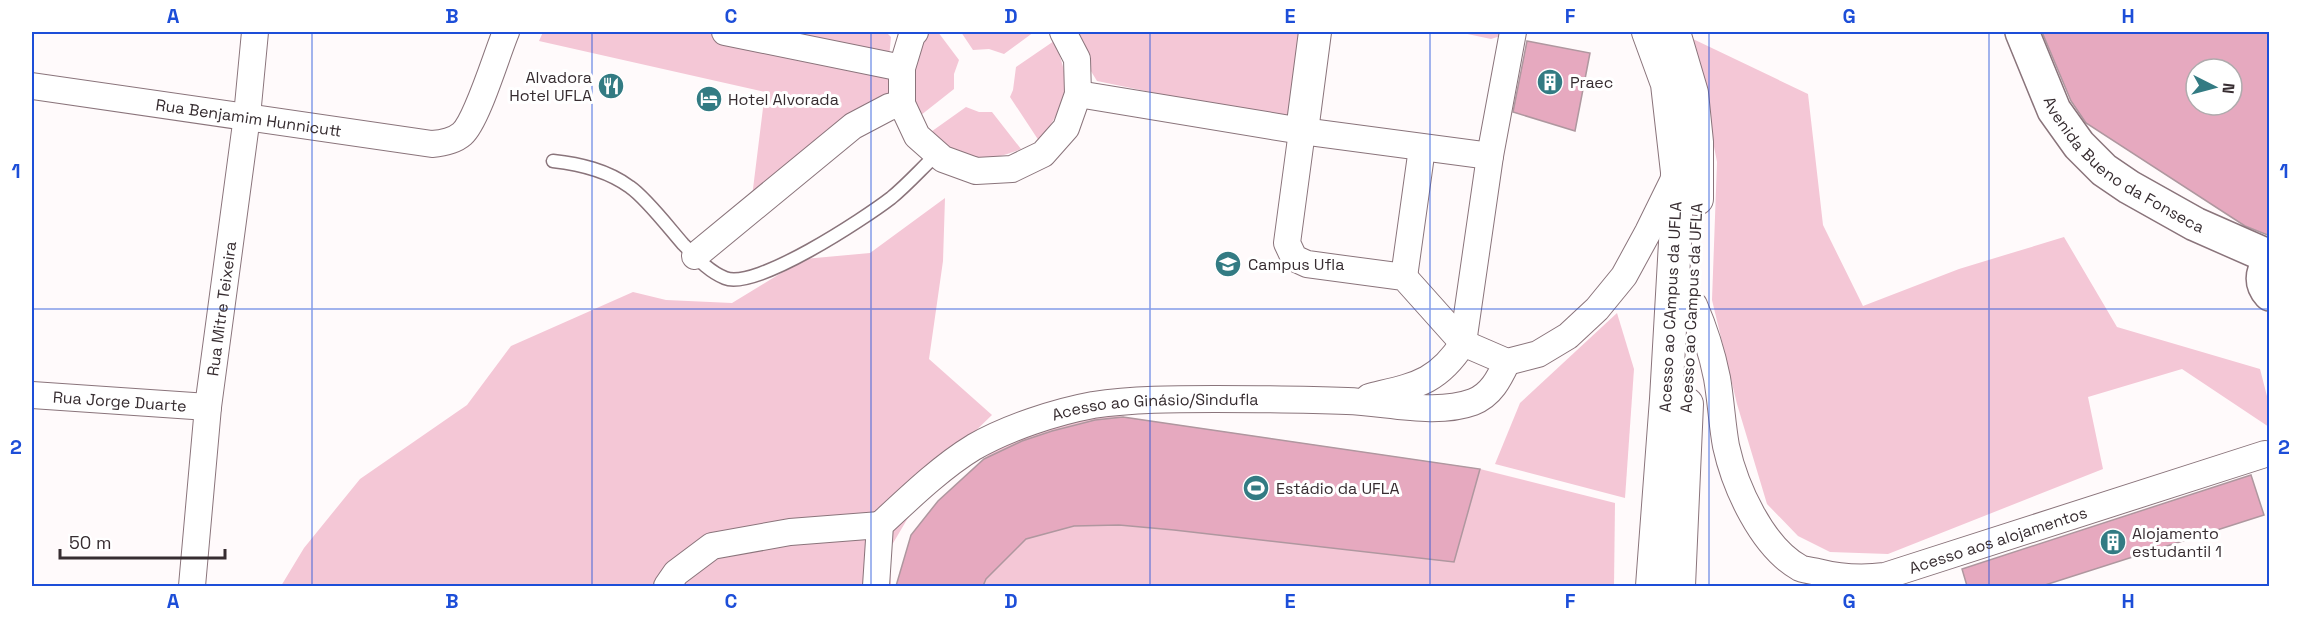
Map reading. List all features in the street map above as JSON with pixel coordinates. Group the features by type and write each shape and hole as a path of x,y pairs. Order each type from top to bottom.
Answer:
{"main road":[{"name":"Avenida Bueno da Fonseca","path":"2022,32 2054,110 2079,145 2104,170 2129,187 2195,224 2270,257"},
{"path":"2270,263 2263,276 2265,289 2270,294"}],"street":[{"name":"Rua Mitre Teixeira","path":"192,586 208,407 247,116 255,32"},
{"name":"Rua Benjamim Hunnicutt","path":"32,86 432,144 446,142 465,132 471,124 506,32"},
{"path":"724,32 902,68"},
{"path":"912,33 902,68 902,104 917,136 943,159 976,171 1012,169 1043,154 1066,128 1078,94 1077,59 1063,32"},
{"path":"1315,32 1287,243 1294,258 1307,264 1404,277 1463,343 1507,362 1538,354 1568,336 1597,309 1624,276 1677,172"},
{"path":"1349,401 1399,390 1437,374 1451,362 1463,343 1491,156 1513,32"},
{"name":"Acesso ao CAmpus da UFLA","path":"1648,32 1667,84 1677,172 1667,387 1652,586"},
{"name":"Acesso ao Campus da UFLA","path":"1674,32 1692,93 1697,142 1694,305 1685,428 1679,586"},
{"path":"1078,94 1302,131 1491,156"},
{"path":"695,256 853,126 889,107 902,104"},
{"path":"1404,277 1422,148"},
{"name":"Acesso aos alojamentos","path":"1694,305 1705,331 1717,377 1726,447 1738,483 1752,517 1774,546 1801,568 1836,577 1860,579 1885,576 2265,454"},
{"name":"Acesso ao Ginásio/Sindufla","path":"880,525 903,503 972,448 1004,431 1093,405 1177,399 1349,401 1412,407 1451,406 1471,403 1486,396 1507,362"},
{"name":"Rua Jorge Duarte","path":"32,396 208,407"},
{"path":"1685,428 1726,447"},
{"path":"667,586 676,573 712,546 790,532 880,525 876,586"}],"lane":[{"path":"553,160 580,164 631,187 711,271 732,280 740,280 762,273 809,250 891,198 937,154"}],"shaded area":[{"path":"543,32 886,32 891,37 888,68 890,98 750,213 765,92 539,41"},
{"path":"924,32 938,32 959,60 954,74 954,89 916,119 907,98"},
{"path":"961,32 1034,32 1004,54 989,49 973,50"},
{"path":"1067,32 1300,32 1290,121 1097,81"},
{"path":"1458,32 1573,32 1572,34 1510,33 1491,39"},
{"path":"1693,39 1808,94 1823,225 1863,306 1959,269 2064,237 2117,327 2260,369 2269,404 2269,427 2182,369 2088,397 2103,469 1888,554 1830,552 1798,536 1767,504 1737,404 1712,300 1717,162"},
{"path":"1054,41 1064,70 1064,93 1062,104 1039,141 1010,97 1016,67"},
{"path":"966,107 979,112 992,112 1021,149 993,158 964,158 946,150 928,134"},
{"path":"945,198 943,261 929,359 992,415 938,467 889,550 891,586 281,586 304,548 360,479 467,405 511,346 633,292 666,300 732,303 804,259 870,253"},
{"path":"1617,313 1634,369 1625,498 1495,464 1520,403"},
{"name":"Estádio da UFLA","path":"1104,414 1480,469 1615,503 1614,586 896,586 911,535 938,501 1010,435"}],"building":[{"path":"2042,32 2270,32 2270,236 2245,226 2086,123 2071,101"},
{"name":"Praec","path":"1527,41 1590,53 1575,131 1513,112"},
{"name":"Estádio da UFLA","path":"1123,417 1480,469 1454,562 1174,530 1119,525 1074,526 1026,539 986,579 983,586 896,586 911,535 938,501 984,459 1022,441 1052,431 1095,420"},
{"name":"Alojamento estudantil 1","path":"2251,475 2264,515 2042,586 1967,586 1962,569"}],"place":[{"name":"Praec","path":"1550,82"},
{"name":"Alvadora Hotel UFLA","path":"611,86"},
{"name":"Hotel Alvorada","path":"709,99"},
{"name":"Campus Ufla","path":"1228,264"},
{"name":"Estádio da UFLA","path":"1256,488"},
{"name":"Alojamento estudantil 1","path":"2113,542"}]}
